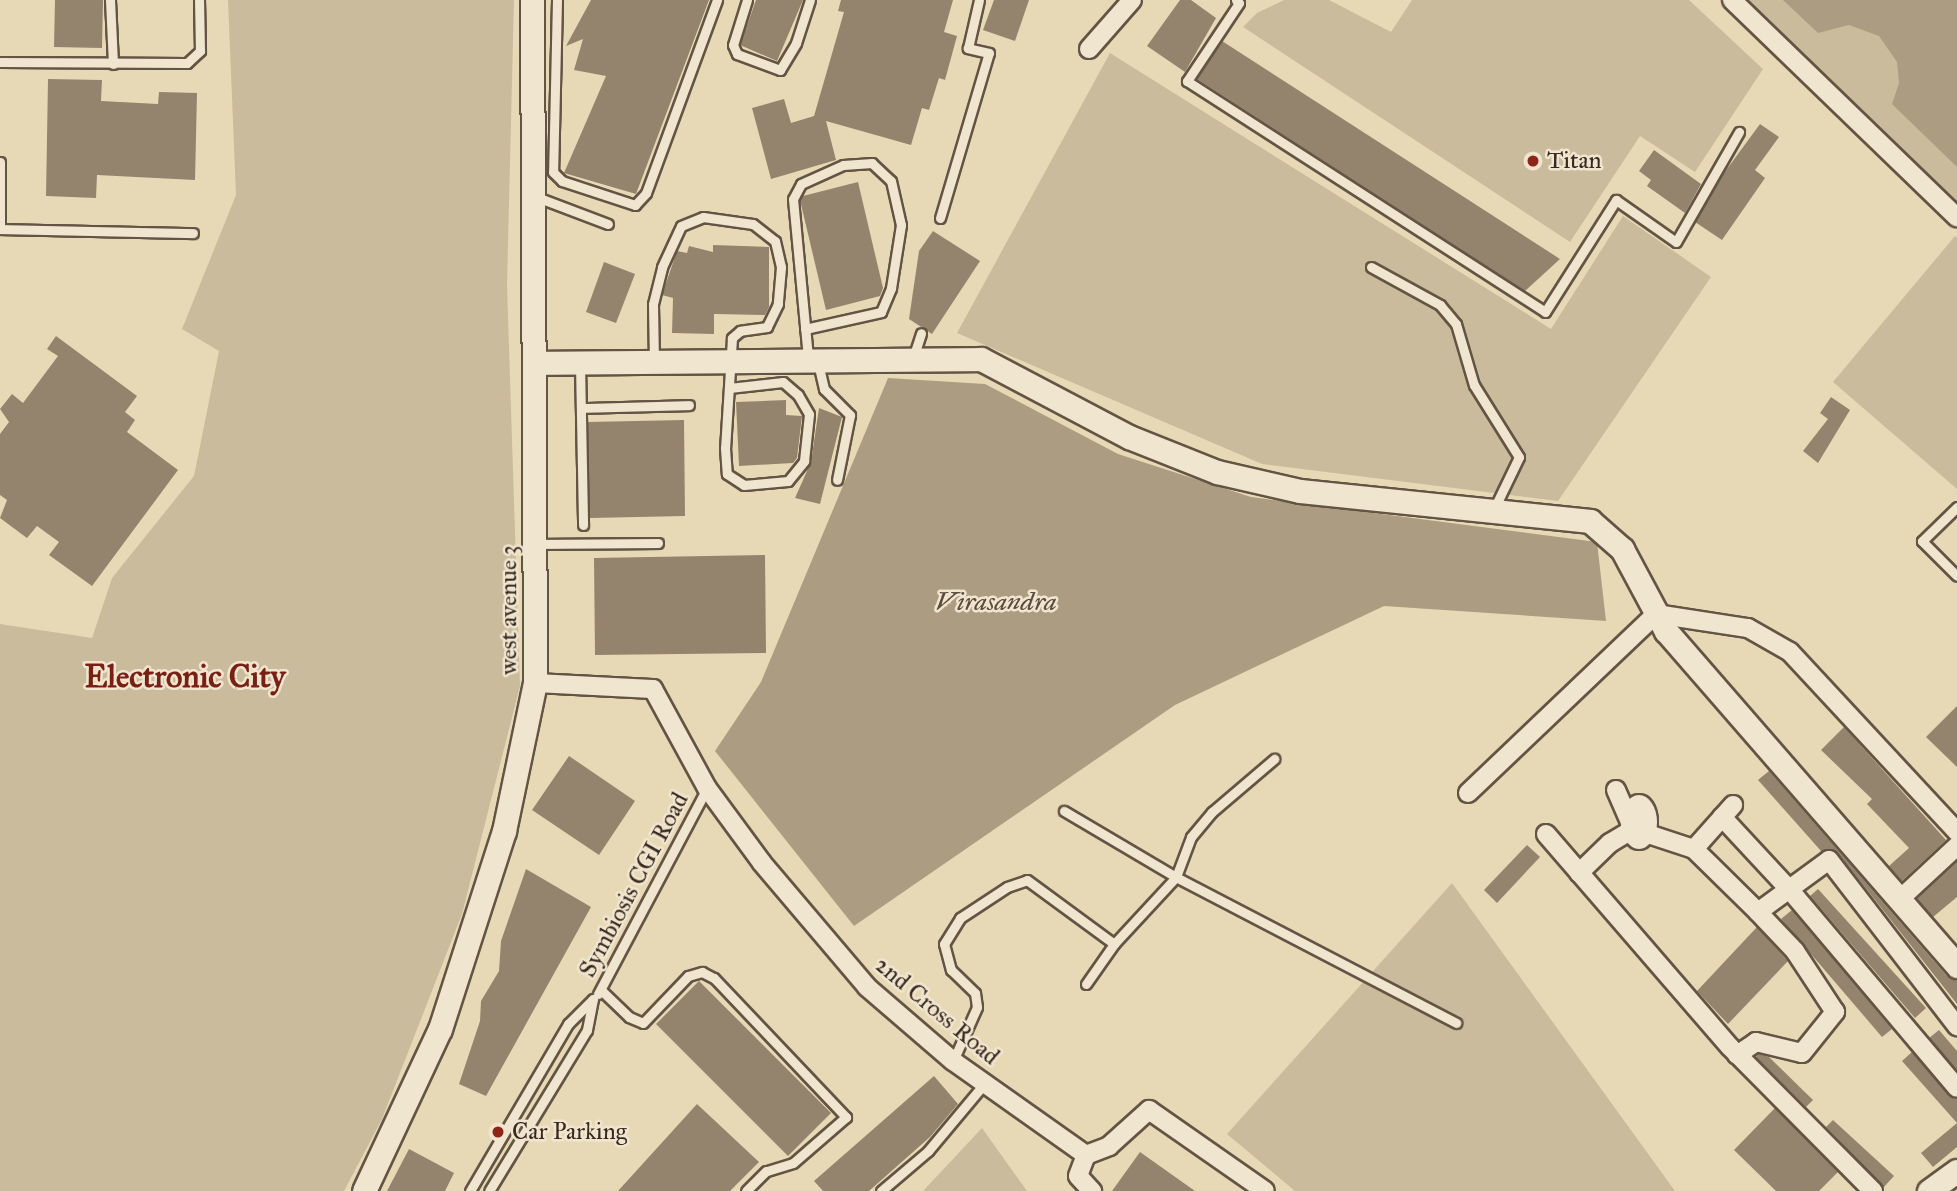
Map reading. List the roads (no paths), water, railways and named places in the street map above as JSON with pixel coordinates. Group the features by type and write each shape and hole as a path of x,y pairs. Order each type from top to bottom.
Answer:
{"street":[{"name":"west avenue 3","path":"365,1191 440,1029 503,831 535,683 533,195 543,38 532,0"},
{"path":"1089,49 1132,0"},
{"path":"1732,0 1957,217"},
{"path":"535,363 981,359 1129,437 1217,472 1300,491 1590,521 1622,549 1656,614 1957,966"},
{"path":"1468,793 1656,614"},
{"path":"1656,614 1725,623 1769,638 1790,652 1954,820"},
{"name":"2nd Cross Road","path":"535,683 653,689 707,788 762,863 867,987 953,1061 1086,1155"},
{"path":"1616,790 1633,829 1694,849 1758,912 1795,951 1835,1012 1802,1053 1756,1042 1737,1055"},
{"path":"1694,849 1728,811 1789,889 1957,1088"},
{"path":"1579,873 1610,843 1633,829"},
{"path":"1546,835 1737,1055 1872,1191"},
{"path":"1900,899 1957,846"},
{"path":"1758,912 1829,860 1957,1027"},
{"path":"1092,1191 1078,1175 1086,1155 1109,1146 1149,1110 1265,1191"},
{"path":"1929,1191 1957,1171"}],"lane":[{"path":"110,0 113,64"},
{"path":"0,62 187,63 200,51 199,0"},
{"path":"556,12 557,0"},
{"path":"565,0 543,38 553,173 562,181 635,205 646,193 716,0"},
{"path":"747,0 733,45 737,54 780,70 796,43 810,0"},
{"path":"940,218 989,53 968,48 979,0"},
{"path":"1239,1 1187,81 1545,312 1616,200 1676,242 1739,132"},
{"path":"0,162 0,229 193,233"},
{"path":"805,329 881,312 891,288 901,225 891,181 872,163 843,165 801,184 793,199 805,329 813,360 824,389 850,415 837,480"},
{"path":"533,195 608,224"},
{"path":"654,362 653,303 662,267 681,226 703,217 753,224 775,241 781,267 774,318 767,327 740,331 732,338 729,388 727,474 744,485 788,481 804,461 809,414 797,395 783,382 729,388"},
{"path":"1371,267 1440,305 1456,324 1464,341 1474,386 1519,457 1493,511"},
{"path":"912,360 921,333"},
{"path":"580,362 583,525"},
{"path":"582,408 689,405"},
{"path":"1957,507 1922,541 1957,576"},
{"path":"535,544 658,543"},
{"path":"1086,984 1114,944 1176,877 1192,837 1212,812 1274,759"},
{"name":"Symbiosis CGI Road","path":"470,1191 568,1024 601,990 707,788"},
{"path":"1064,811 1176,877 1456,1023"},
{"path":"953,1061 977,1007 975,993 951,970 944,944 960,918 1007,887 1027,880 1114,944"},
{"path":"601,990 629,1017 643,1023 688,976 702,972 714,978 846,1117 793,1163 766,1171 746,1191"},
{"name":"Symbiosis CGI Road","path":"494,1189 587,1030 593,999"},
{"path":"881,1191 944,1134 984,1084"},
{"path":"478,1178 494,1189"}],"water":[{"path":"1783,0 1957,0 1957,167 1892,104 1899,83 1897,62 1879,36 1849,25 1818,33"},
{"name":"Virasandra","path":"888,378 985,384 1118,454 1251,497 1597,542 1606,621 1384,606 1175,705 854,926 715,751 761,682"}],"place":[{"name":"Titan","path":"1533,161"},
{"name":"Car Parking","path":"498,1132"}],"district":[{"name":"Electronic City","path":"185,677"}]}
